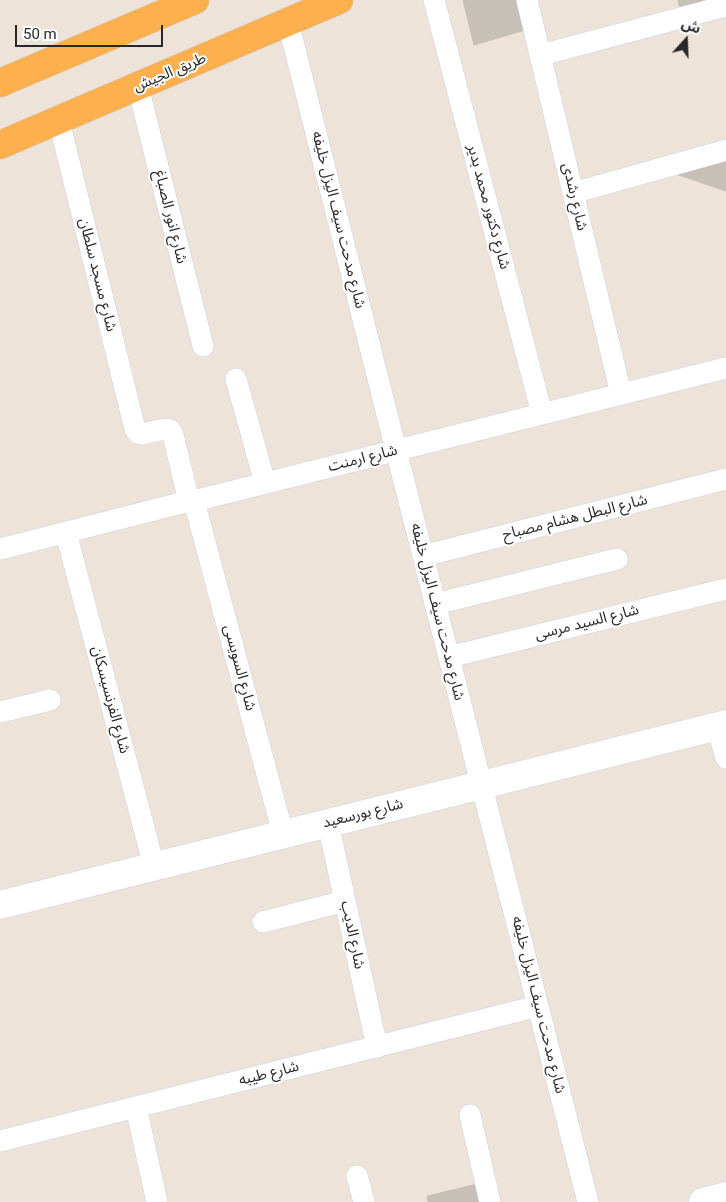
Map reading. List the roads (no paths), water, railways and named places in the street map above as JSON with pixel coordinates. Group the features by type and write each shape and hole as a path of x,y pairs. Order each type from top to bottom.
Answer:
{"highway":[{"path":"0,83 195,0"},
{"name":"طريق الجيش","path":"0,145 340,0"}],"main road":[{"name":"شارع بورسعيد","path":"0,905 722,725"},
{"path":"703,1202 726,1196"}],"street":[{"name":"شارع دكتور محمد بدير","path":"434,0 542,414"},
{"name":"شارع رشدى","path":"527,0 621,394"},
{"path":"541,55 726,6"},
{"name":"شارع مدحت سيف اليزل خليفه","path":"288,22 588,1202"},
{"name":"شارع انور الصباغ","path":"138,87 203,346"},
{"name":"شارع مسجد سلطان","path":"59,121 135,429"},
{"path":"573,192 726,150"},
{"name":"شارع ارمنت","path":"0,549 726,368"},
{"path":"236,379 264,483"},
{"name":"شارع السويسى","path":"135,429 138,433 142,434 165,429 170,430 173,435 283,834"},
{"name":"شارع البطل هشام مصباح","path":"423,556 726,479"},
{"name":"شارع الفرنسيسكان","path":"66,533 154,866"},
{"path":"435,604 617,559"},
{"name":"شارع السيد مرسى","path":"449,657 726,589"},
{"path":"0,712 50,700"},
{"path":"722,725 726,758"},
{"name":"شارع الديب","path":"328,823 377,1047"},
{"path":"263,922 345,902"},
{"name":"شارع طيبه","path":"0,1142 538,1006"},
{"path":"136,1107 157,1202"},
{"path":"470,1115 490,1202"},
{"path":"357,1176 364,1202"}]}
